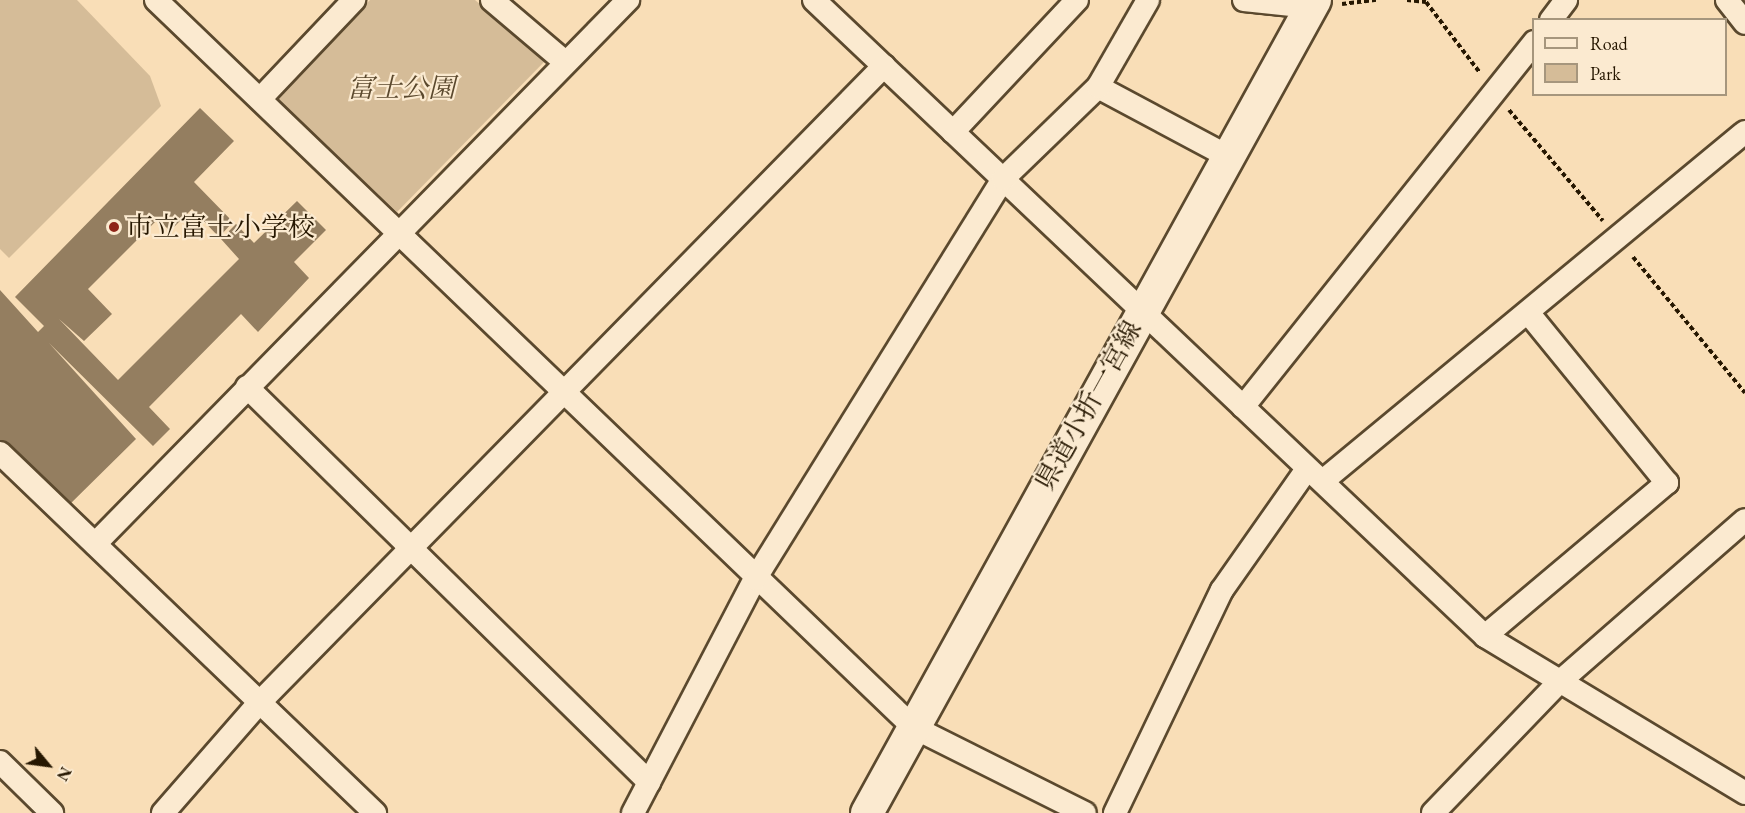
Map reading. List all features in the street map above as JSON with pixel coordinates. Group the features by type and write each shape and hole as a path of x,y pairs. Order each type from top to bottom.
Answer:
{"main road":[{"name":"県道小折一宮線","path":"867,813 1141,309 1313,4"}],"street":[{"path":"156,0 755,579 913,727 1085,813"},
{"path":"260,99 354,0"},
{"path":"492,0 565,62"},
{"path":"95,544 397,231 628,0"},
{"path":"814,0 1485,636 1557,684 1745,793"},
{"path":"953,132 1077,0"},
{"path":"633,813 755,579 1003,179 1098,87 1148,0"},
{"path":"1244,0 1313,4"},
{"path":"1552,18 1566,0"},
{"path":"1727,0 1745,23"},
{"path":"1243,407 1532,43"},
{"path":"163,813 260,702 562,391 884,66"},
{"path":"1098,87 1227,156"},
{"path":"1115,813 1222,590 1316,475 1529,314 1620,241 1745,132"},
{"path":"1485,636 1667,483 1529,314"},
{"path":"247,387 649,782"},
{"path":"0,453 375,813"},
{"path":"1433,813 1557,684 1745,520"},
{"path":"0,762 52,813"}],"path":[{"path":"1407,0 1426,1 1494,93 1745,393"}],"green space":[{"path":"0,0 77,0 150,76 161,106 9,258 0,249"},
{"name":"富士公園","path":"370,0 475,0 546,60 397,212 275,97"}],"building":[{"path":"200,108 234,141 194,182 233,222 219,237 192,209 170,231 158,219 88,289 112,314 84,341 59,319 118,380 239,259 221,239 236,224 254,243 297,201 326,230 294,262 309,278 258,332 241,314 149,407 170,429 153,446 49,343 136,439 65,509 0,442 0,290 38,332 44,326 15,297"}],"place":[{"name":"市立富士小学校","path":"114,227"}]}
